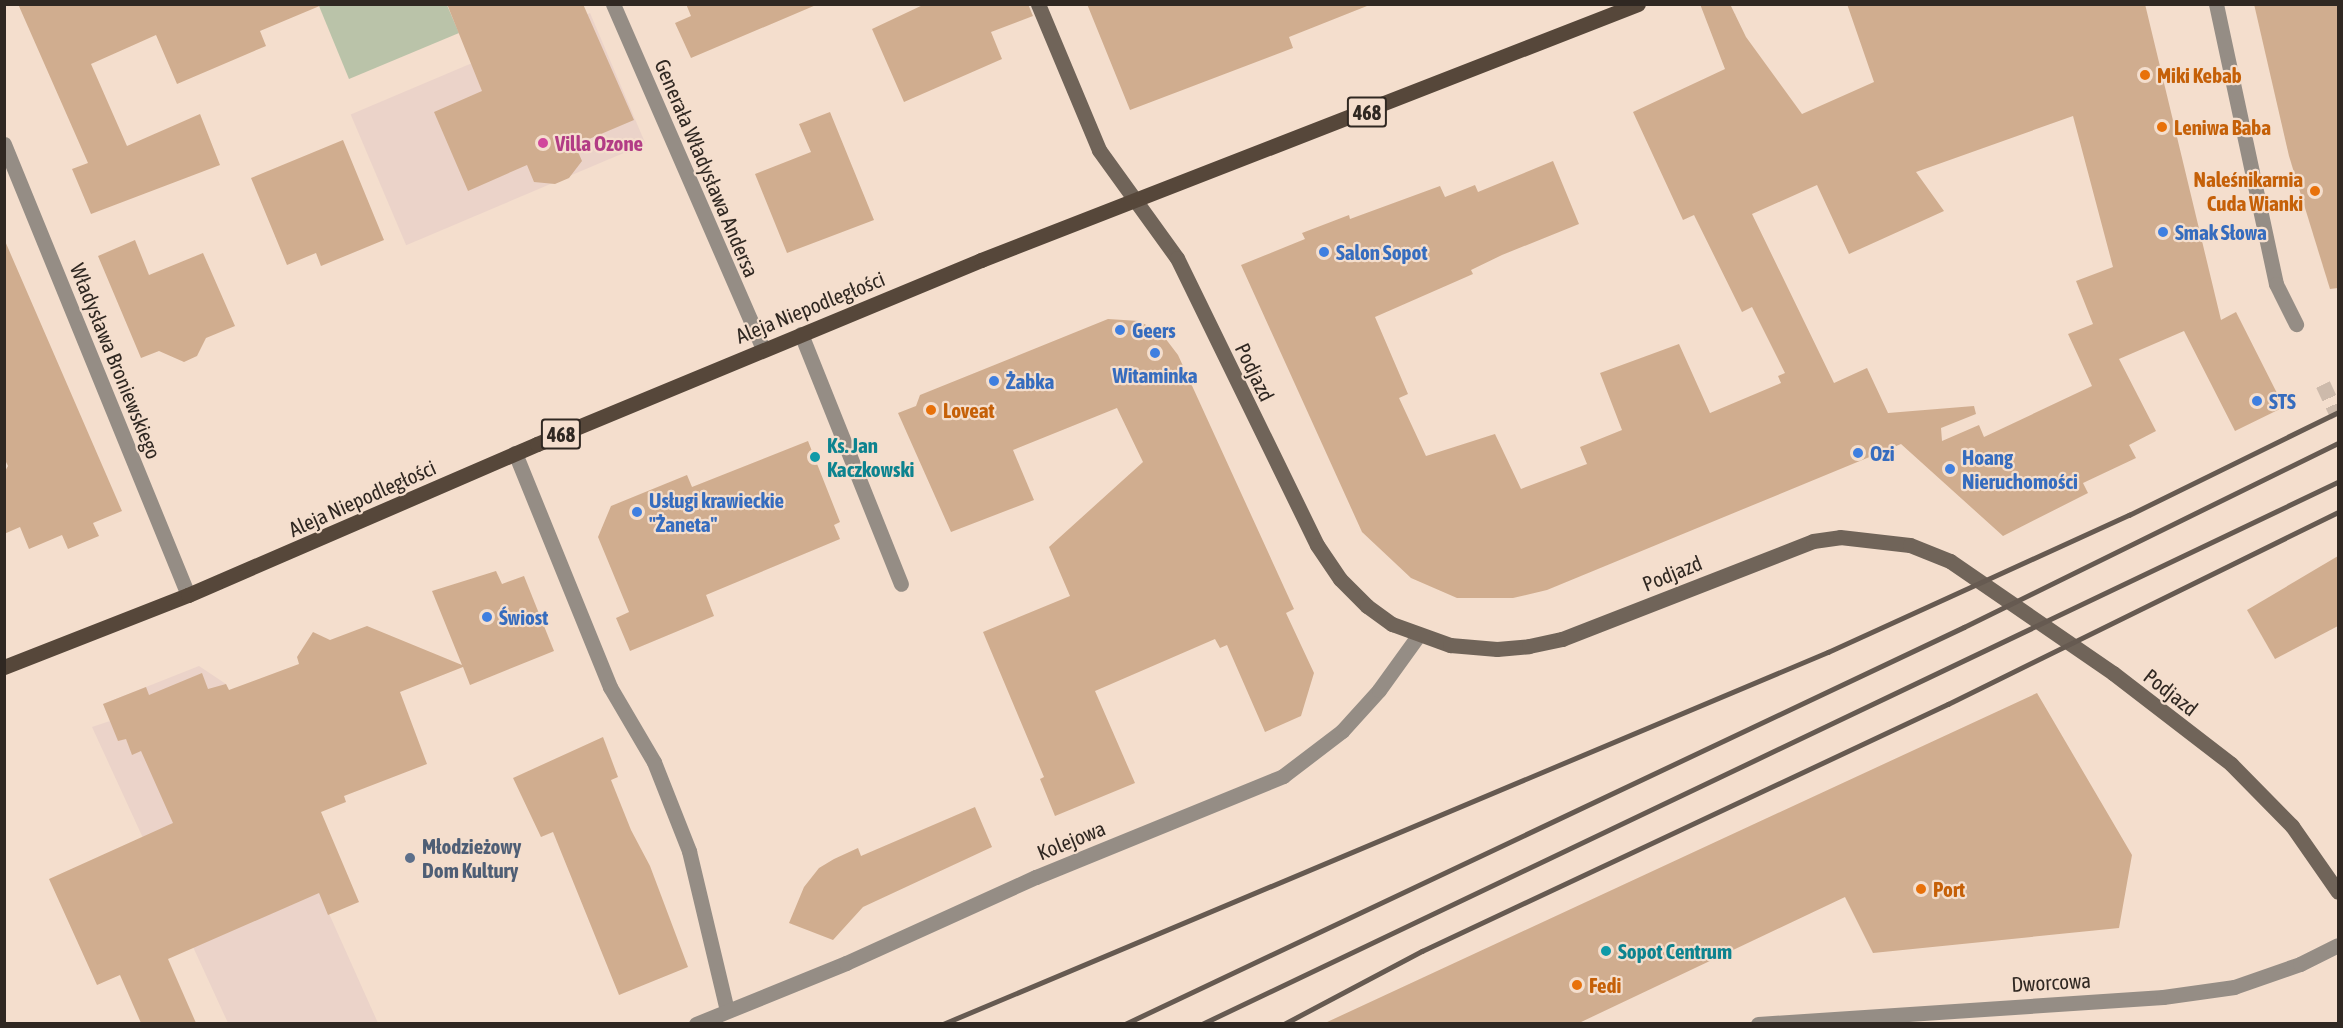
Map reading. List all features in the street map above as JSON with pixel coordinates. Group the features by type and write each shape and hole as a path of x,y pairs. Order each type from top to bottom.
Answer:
{"main road":[{"name":"Aleja Niepodległości","path":"4,667 188,595 515,453 1023,243 1136,202 1638,4"}],"street":[{"name":"Generała Władysława Andersa","path":"613,4 763,349"},
{"name":"Podjazd","path":"1038,4 1099,150 1177,258 1317,545 1340,579 1367,606 1418,636 1470,648 1529,646 1562,639 1813,542 1840,537 1910,545 1929,551 1959,568 2113,673 2231,764 2292,826 2338,892"},
{"path":"2216,4 2276,284 2296,324"},
{"name":"Władysława Broniewskiego","path":"4,144 188,595"},
{"path":"801,334 901,584"},
{"path":"515,453 610,687 654,762 689,851 727,1010"},
{"name":"Kolejowa","path":"696,1023 1283,776 1342,731 1379,690 1418,636"},
{"name":"Dworcowa","path":"1758,1023 2163,997 2234,987 2300,964 2338,945"}],"shaded area":[{"path":"590,13 645,144 406,245 351,115"},
{"path":"199,666 226,684 378,1023 228,1023 92,727 110,721 103,704"}],"green space":[{"path":"447,5 459,33 349,79 319,6"}],"building":[{"path":"18,4 322,5 260,31 266,46 177,84 156,35 91,64 127,146 200,114 220,165 91,214 72,169 88,163"},
{"path":"447,4 583,4 634,120 575,145 582,161 569,178 555,184 534,182 527,165 468,191 434,112 482,91"},
{"path":"686,4 816,5 691,58 675,23 691,16"},
{"path":"925,4 1028,4 1033,16 991,32 1002,59 904,102 872,29"},
{"path":"1087,4 1366,4 1367,6 1289,37 1293,48 1130,110"},
{"path":"1700,4 1730,4 1746,37 1802,114 1874,82 1847,4 2145,4 2221,320 2236,312 2284,407 2235,431 2184,331 2119,359 2156,431 2129,445 2136,458 2083,483 2088,493 2003,536 1901,444 1547,590 1513,598 1457,598 1411,578 1362,532 1241,265 1305,239 1302,233 1349,215 1350,219 1440,186 1445,197 1475,185 1478,192 1553,161 1579,224 1502,255 1471,270 1473,274 1375,317 1408,394 1399,398 1426,456 1495,434 1521,489 1587,464 1580,447 1622,430 1600,373 1679,344 1710,413 1781,383 1778,376 1785,373 1752,307 1742,312 1694,215 1683,220 1633,112 1725,69","holes":["2073,116 2113,267 2076,281 2093,324 2068,334 2092,386 1984,437 1979,425 1942,441 1941,428 1976,414 1974,406 1888,413 1867,368 1834,383 1752,214 1817,185 1849,254 1944,211 1916,172"]},
{"path":"2254,4 2338,4 2338,288 2330,289 2289,156"},
{"path":"830,112 874,220 787,253 755,174 811,152 799,124"},
{"path":"343,140 384,240 321,266 316,253 287,265 251,178"},
{"path":"135,240 149,275 203,253 235,326 206,338 197,356 184,362 159,351 141,358 98,256"},
{"path":"5,241 122,511 93,523 99,536 68,549 62,535 29,549 20,527 4,534 4,473 8,466 4,458"},
{"path":"1108,319 1139,321 1162,334 1178,355 1294,609 1286,613 1314,673 1301,716 1265,732 1227,645 1220,648 1215,639 1095,691 1135,783 1055,816 1040,779 1044,777 983,632 1070,596 1049,547 1143,462 1117,408 1013,450 1034,500 951,532 898,413 916,406 920,395"},
{"path":"808,441 840,522 834,525 840,539 706,595 714,616 630,651 616,618 629,612 598,537 611,506 687,475 692,487"},
{"path":"2338,556 2338,626 2275,659 2247,610"},
{"path":"496,571 502,584 524,576 554,651 470,685 463,667 400,692 427,764 344,796 346,802 321,812 359,902 328,915 319,893 168,959 196,1023 141,1023 120,975 97,985 49,879 173,823 141,751 132,755 126,739 118,741 103,704 146,687 149,695 202,673 208,689 226,684 229,690 299,664 297,657 313,632 330,640 367,626 462,665 432,591"},
{"path":"2037,693 2132,855 2119,928 1873,953 1845,897 1579,1023 1325,1023"},
{"path":"603,737 618,777 611,780 631,830 650,866 688,967 619,995 553,832 541,837 513,778"},
{"path":"975,807 992,847 863,907 833,940 789,923 804,887 819,868 858,848 861,856"}],"tunnel":[{"path":"2323,384 2338,416"}],"railway":[{"path":"943,1024 1828,652 2129,515 2338,412"},
{"path":"1125,1024 1964,627 2338,443"},
{"path":"1202,1024 2338,482"},
{"path":"1284,1024 1422,951 1948,704 2338,512"}],"place":[{"name":"Miki Kebab","path":"2145,75"},
{"name":"Leniwa Baba","path":"2162,127"},
{"name":"Villa Ozone","path":"543,143"},
{"name":"Naleśnikarnia Cuda Wianki","path":"2315,191"},
{"name":"Smak Słowa","path":"2163,232"},
{"name":"Salon Sopot","path":"1324,252"},
{"name":"Geers","path":"1120,330"},
{"name":"Witaminka","path":"1155,353"},
{"name":"Żabka","path":"994,381"},
{"name":"STS","path":"2257,401"},
{"name":"Loveat","path":"931,410"},
{"name":"Ozi","path":"1858,453"},
{"name":"Ks. Jan Kaczkowski","path":"815,457"},
{"name":"Hoang Nieruchomości","path":"1950,469"},
{"name":"Usługi krawieckie \"Żaneta\"","path":"637,512"},
{"name":"Świost","path":"487,617"},
{"name":"Młodzieżowy Dom Kultury","path":"410,858"},
{"name":"Port","path":"1921,889"},
{"name":"Sopot Centrum","path":"1606,951"},
{"name":"Fedi","path":"1577,985"}]}
